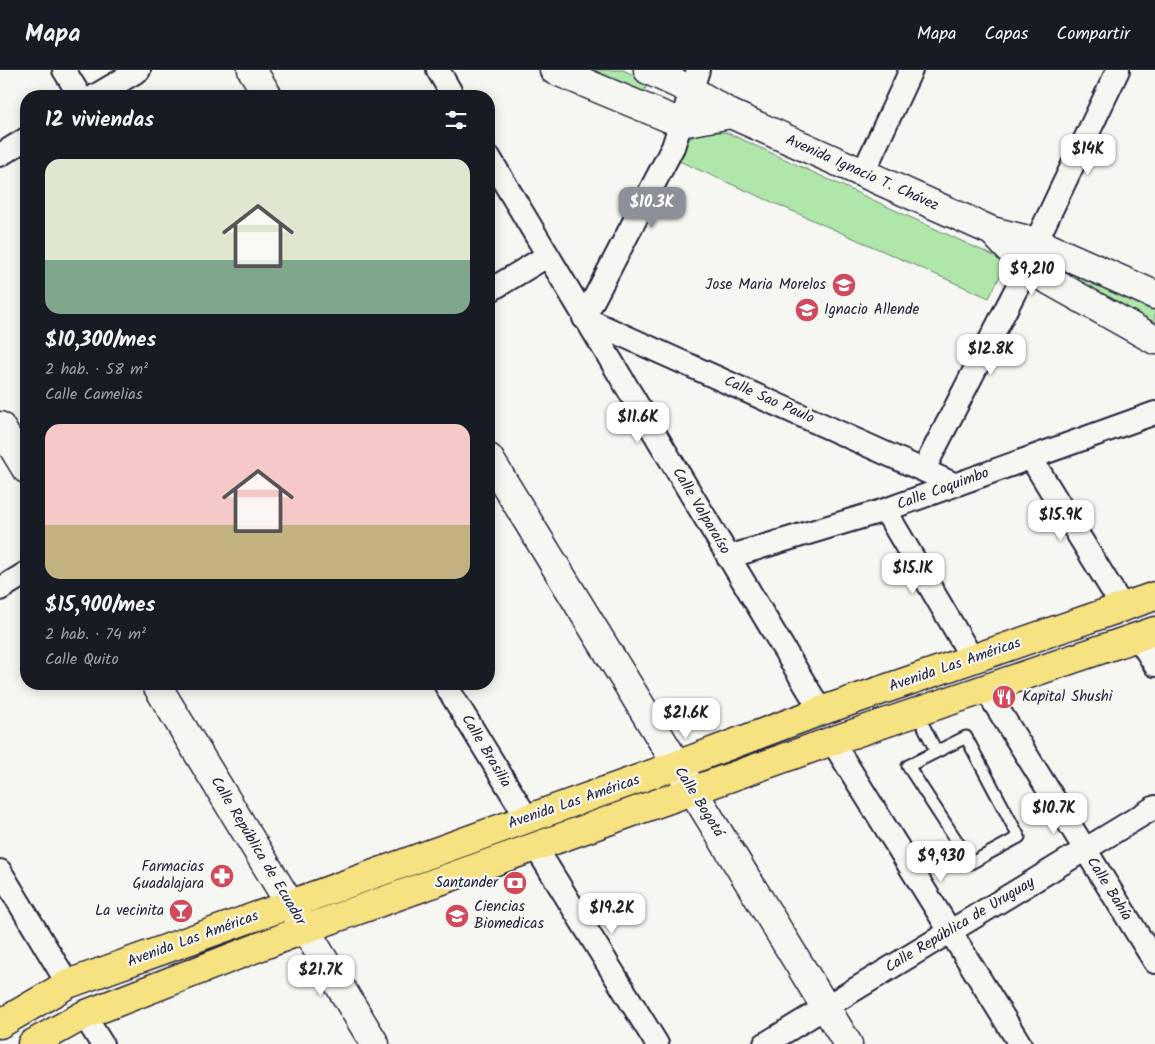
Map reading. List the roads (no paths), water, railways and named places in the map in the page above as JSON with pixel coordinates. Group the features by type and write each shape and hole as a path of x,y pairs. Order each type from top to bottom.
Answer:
{"main road":[{"name":"Avenida Las Américas","path":"0,1024 68,984 677,765 821,711 1155,596"},
{"name":"Avenida Las Américas","path":"32,1044 84,1015 305,929 535,846 693,792 832,740 1146,634"}],"street":[{"path":"64,70 76,90"},
{"path":"105,90 139,70"},
{"path":"252,70 264,90"},
{"path":"438,70 450,90"},
{"path":"554,70 680,123 731,114"},
{"name":"Avenida Ignacio T. Chávez","path":"648,70 695,80 731,114 992,231 1036,242 1155,295"},
{"path":"863,173 911,70"},
{"path":"924,469 1027,268 1036,242 1118,70"},
{"path":"584,318 673,147 695,80"},
{"path":"0,155 20,143"},
{"name":"Calle Valparaíso","path":"495,167 821,711"},
{"name":"Avenida Ignacio T. Chávez","path":"992,231 1027,268 1155,340"},
{"path":"495,287 547,256"},
{"name":"Calle Sao Paulo","path":"584,318 954,484"},
{"name":"Calle Coquimbo","path":"728,557 885,510 1155,413"},
{"path":"0,426 20,459"},
{"path":"1031,458 1122,606"},
{"name":"Calle Bogotá","path":"495,468 848,1044"},
{"path":"885,510 973,660"},
{"path":"0,589 20,577"},
{"path":"1146,634 1155,665"},
{"name":"Calle Bahía","path":"985,688 1155,962"},
{"name":"Calle República de Ecuador","path":"160,690 375,1044"},
{"name":"Calle Brasilia","path":"449,690 527,818"},
{"path":"832,740 1020,1044"},
{"name":"Calle República de Uruguay","path":"765,1044 1155,807"},
{"path":"535,846 656,1044"},
{"path":"0,871 68,984"},
{"path":"84,1015 102,1044"}],"lane":[{"path":"916,711 936,751"},
{"path":"966,737 1019,837 971,863 908,766 936,751 966,737"}],"place":[{"name":"Jose Maria Morelos","path":"844,285"},
{"name":"Ignacio Allende","path":"807,310"},
{"name":"Kapital Shushi","path":"1004,697"},
{"name":"Farmacias Guadalajara","path":"222,876"},
{"name":"Santander","path":"515,883"},
{"name":"La vecinita","path":"181,911"},
{"name":"Ciencias Biomedicas","path":"457,916"}]}
